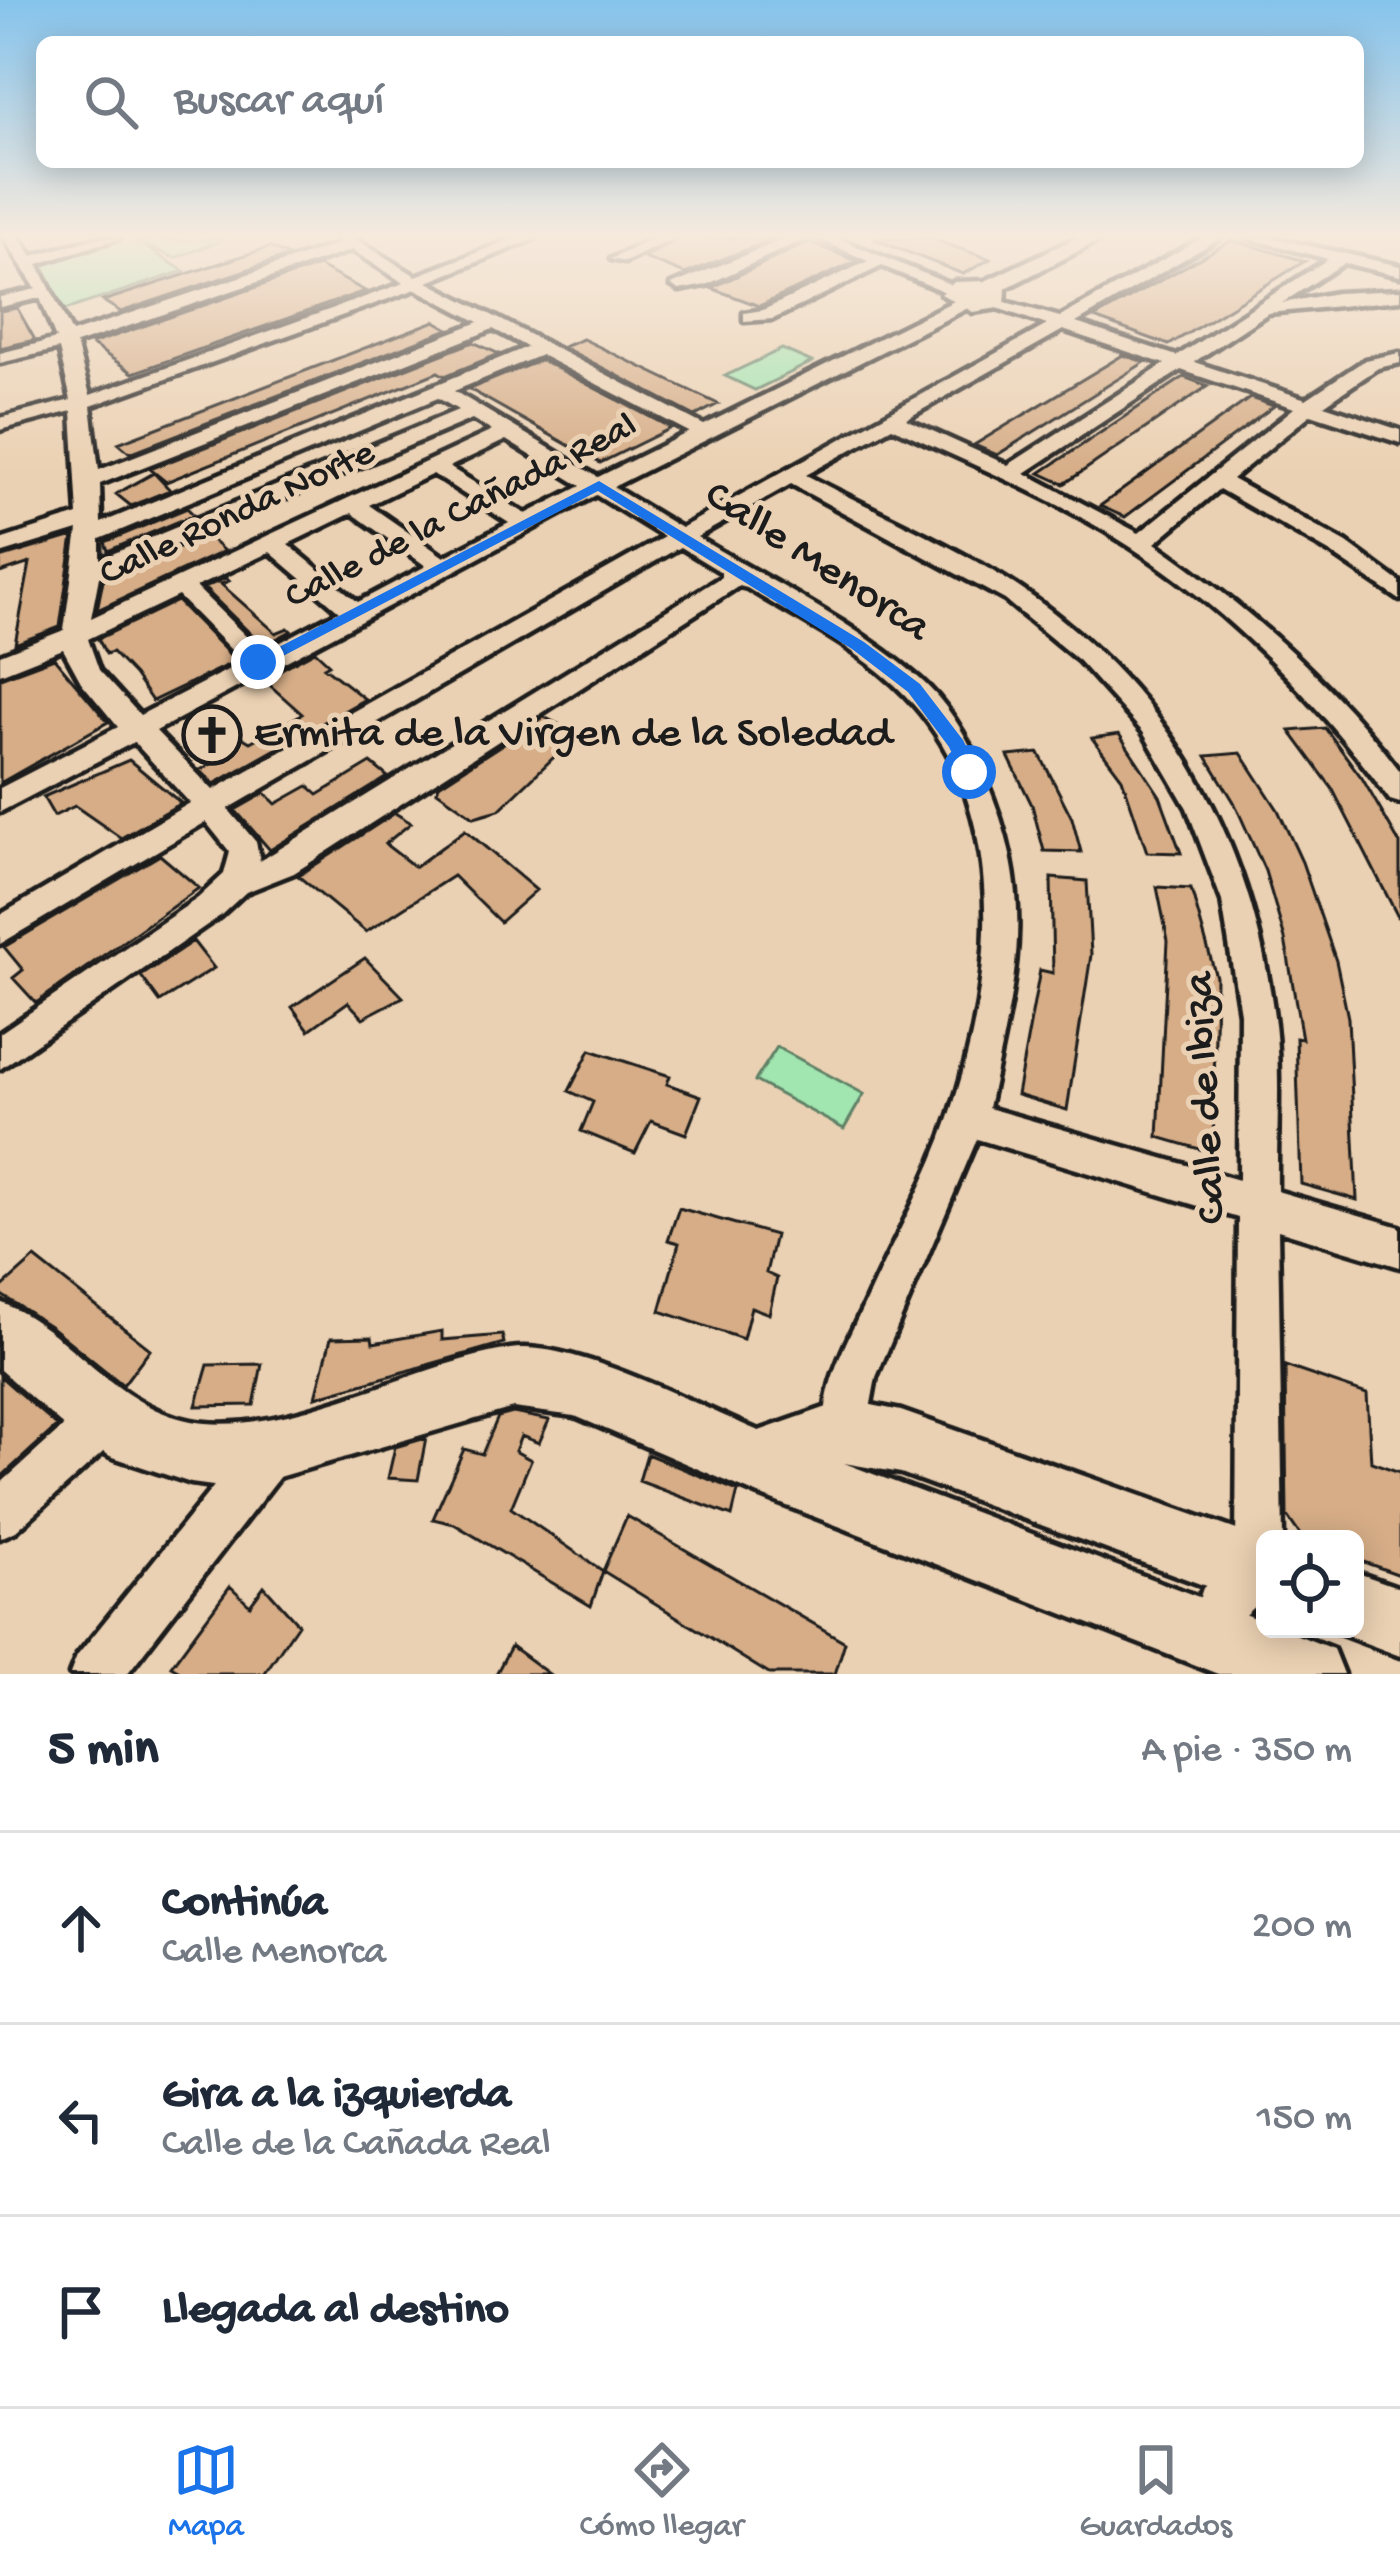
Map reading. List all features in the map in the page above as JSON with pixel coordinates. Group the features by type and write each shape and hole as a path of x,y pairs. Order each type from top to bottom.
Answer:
{"street":[{"path":"54,316 80,380 92,480 88,573 83,613 73,636 77,654 136,730 244,850 244,867 236,883"},
{"path":"0,358 137,316"},
{"path":"0,424 83,404 329,316"},
{"path":"477,316 703,432"},
{"path":"750,317 757,316"},
{"name":"Calle de la Cañada Real","path":"0,801 922,316"},
{"path":"1043,316 1400,437"},
{"path":"0,932 207,805 680,534 1076,316"},
{"path":"1007,475 1252,316"},
{"path":"92,480 491,324"},
{"path":"0,547 90,528 539,349"},
{"path":"1140,543 1222,482 1309,406 1372,364 1400,358"},
{"name":"Calle Menorca","path":"440,391 858,645 914,688 957,744 986,815 1004,888 1000,971 967,1119 854,1376 847,1431"},
{"path":"88,573 473,411"},
{"path":"888,418 1140,543 1210,593 1298,666 1357,732 1400,792"},
{"name":"Calle Ronda Norte","path":"0,665 73,636 508,431"},
{"path":"434,466 526,524"},
{"name":"Calle de Ibiza","path":"790,475 1014,596 1088,655 1153,726 1202,807 1238,901 1256,1012 1263,1530"},
{"path":"1222,482 1339,548 1400,593"},
{"path":"354,504 442,567"},
{"path":"272,542 355,612"},
{"path":"0,1053 209,907 236,883 283,865 738,575"},
{"path":"180,585 258,662"},
{"path":"967,1119 1400,1247"},
{"path":"0,1331 107,1418 158,1445 228,1456 275,1447 513,1378 576,1386 759,1463 1308,1674"},
{"path":"0,1515 107,1418"},
{"path":"759,1463 847,1431 901,1442 1256,1570"},
{"path":"95,1674 275,1447"},
{"path":"1211,1636 1212,1612 1225,1595 1256,1577"},
{"path":"1364,1609 1400,1622"}],"green space":[{"path":"782,349 812,362 755,390 725,376"},
{"path":"777,1047 864,1094 844,1129 755,1081"}],"building":[{"path":"0,316 22,316 35,340 0,348"},
{"path":"172,316 294,316 133,373 91,344"},
{"path":"1097,316 1216,316 1169,345 1094,318"},
{"path":"435,321 449,329 130,453 118,443"},
{"path":"583,339 718,404 695,416 563,347"},
{"path":"473,342 499,354 445,376 438,372 166,482 150,469"},
{"path":"1123,355 1145,362 997,455 974,445"},
{"path":"541,360 671,428 600,463 469,389"},
{"path":"1184,377 1208,386 1064,484 1040,473"},
{"path":"1250,398 1274,406 1125,517 1100,506"},
{"path":"154,473 170,490 131,506 116,494"},
{"path":"187,508 194,515 108,551 105,542"},
{"path":"73,536 60,627 15,644 30,563 0,573 0,558"},
{"path":"207,536 224,551 97,610 103,580"},
{"path":"226,578 229,581 221,584 276,633 291,631 263,646 204,588"},
{"path":"177,601 236,661 152,701 112,652 106,654 98,639"},
{"path":"315,651 329,664 324,667 365,699 214,784 200,770 215,762 189,745 194,740 190,738 215,721 250,742 302,714 263,679"},
{"path":"54,658 108,722 0,783 0,678"},
{"path":"544,717 578,734 499,810 474,817 437,791 439,785"},
{"path":"1325,728 1362,778 1400,844 1400,921 1332,788 1290,731"},
{"path":"1119,734 1160,796 1181,853 1147,852 1122,778 1092,738"},
{"path":"1039,753 1072,818 1081,852 1044,851 1032,805 1008,756"},
{"path":"1241,753 1278,810 1302,862 1336,961 1348,1018 1357,1200 1301,1184 1296,1038 1302,1039 1285,939 1265,871 1234,802 1206,756"},
{"path":"129,760 181,803 121,838 75,806 54,816 43,797"},
{"path":"371,763 388,777 270,850 235,810 265,793 276,804 308,786 318,795"},
{"path":"395,813 411,823 385,844 415,867 465,830 536,890 500,922 453,876 366,932 298,876"},
{"path":"160,855 199,888 36,1003 13,978 23,970 4,947"},
{"path":"1051,878 1087,881 1091,955 1067,1110 1017,1095 1040,970 1053,973"},
{"path":"1157,887 1191,889 1216,977 1213,1153 1158,1137 1168,941"},
{"path":"193,941 214,968 160,1002 141,976"},
{"path":"365,958 403,997 363,1018 348,1002 309,1030 292,1007"},
{"path":"590,1050 670,1076 667,1084 701,1096 686,1134 651,1121 635,1153 581,1131 593,1102 569,1091"},
{"path":"679,1208 775,1235 766,1273 777,1278 769,1314 751,1307 743,1339 660,1311 679,1243 668,1240"},
{"path":"35,1258 150,1349 123,1385 51,1327 0,1294"},
{"path":"442,1331 442,1340 502,1335 504,1343 316,1397 331,1338 372,1337 373,1343"},
{"path":"262,1364 254,1405 196,1406 208,1365"},
{"path":"1285,1366 1367,1394 1371,1462 1400,1472 1400,1575 1364,1562 1364,1530 1297,1530 1287,1516"},
{"path":"0,1376 57,1426 0,1478"},
{"path":"513,1413 549,1420 539,1443 521,1436 515,1451 531,1460 511,1508 603,1571 591,1606 454,1524 433,1519 464,1449 482,1454 498,1417"},
{"path":"426,1438 418,1480 388,1478 395,1447"},
{"path":"647,1454 738,1491 732,1516 639,1481"},
{"path":"627,1516 845,1642 835,1674 769,1674 603,1571"},
{"path":"230,1586 250,1605 264,1586 298,1624 264,1674 185,1674 171,1666"},
{"path":"511,1646 549,1674 496,1674"}],"place":[{"name":"Ermita de la Virgen de la Soledad","path":"212,735"}],"route":[{"path":"258,662 599,485 858,645 914,688 957,744 969,772"}]}
